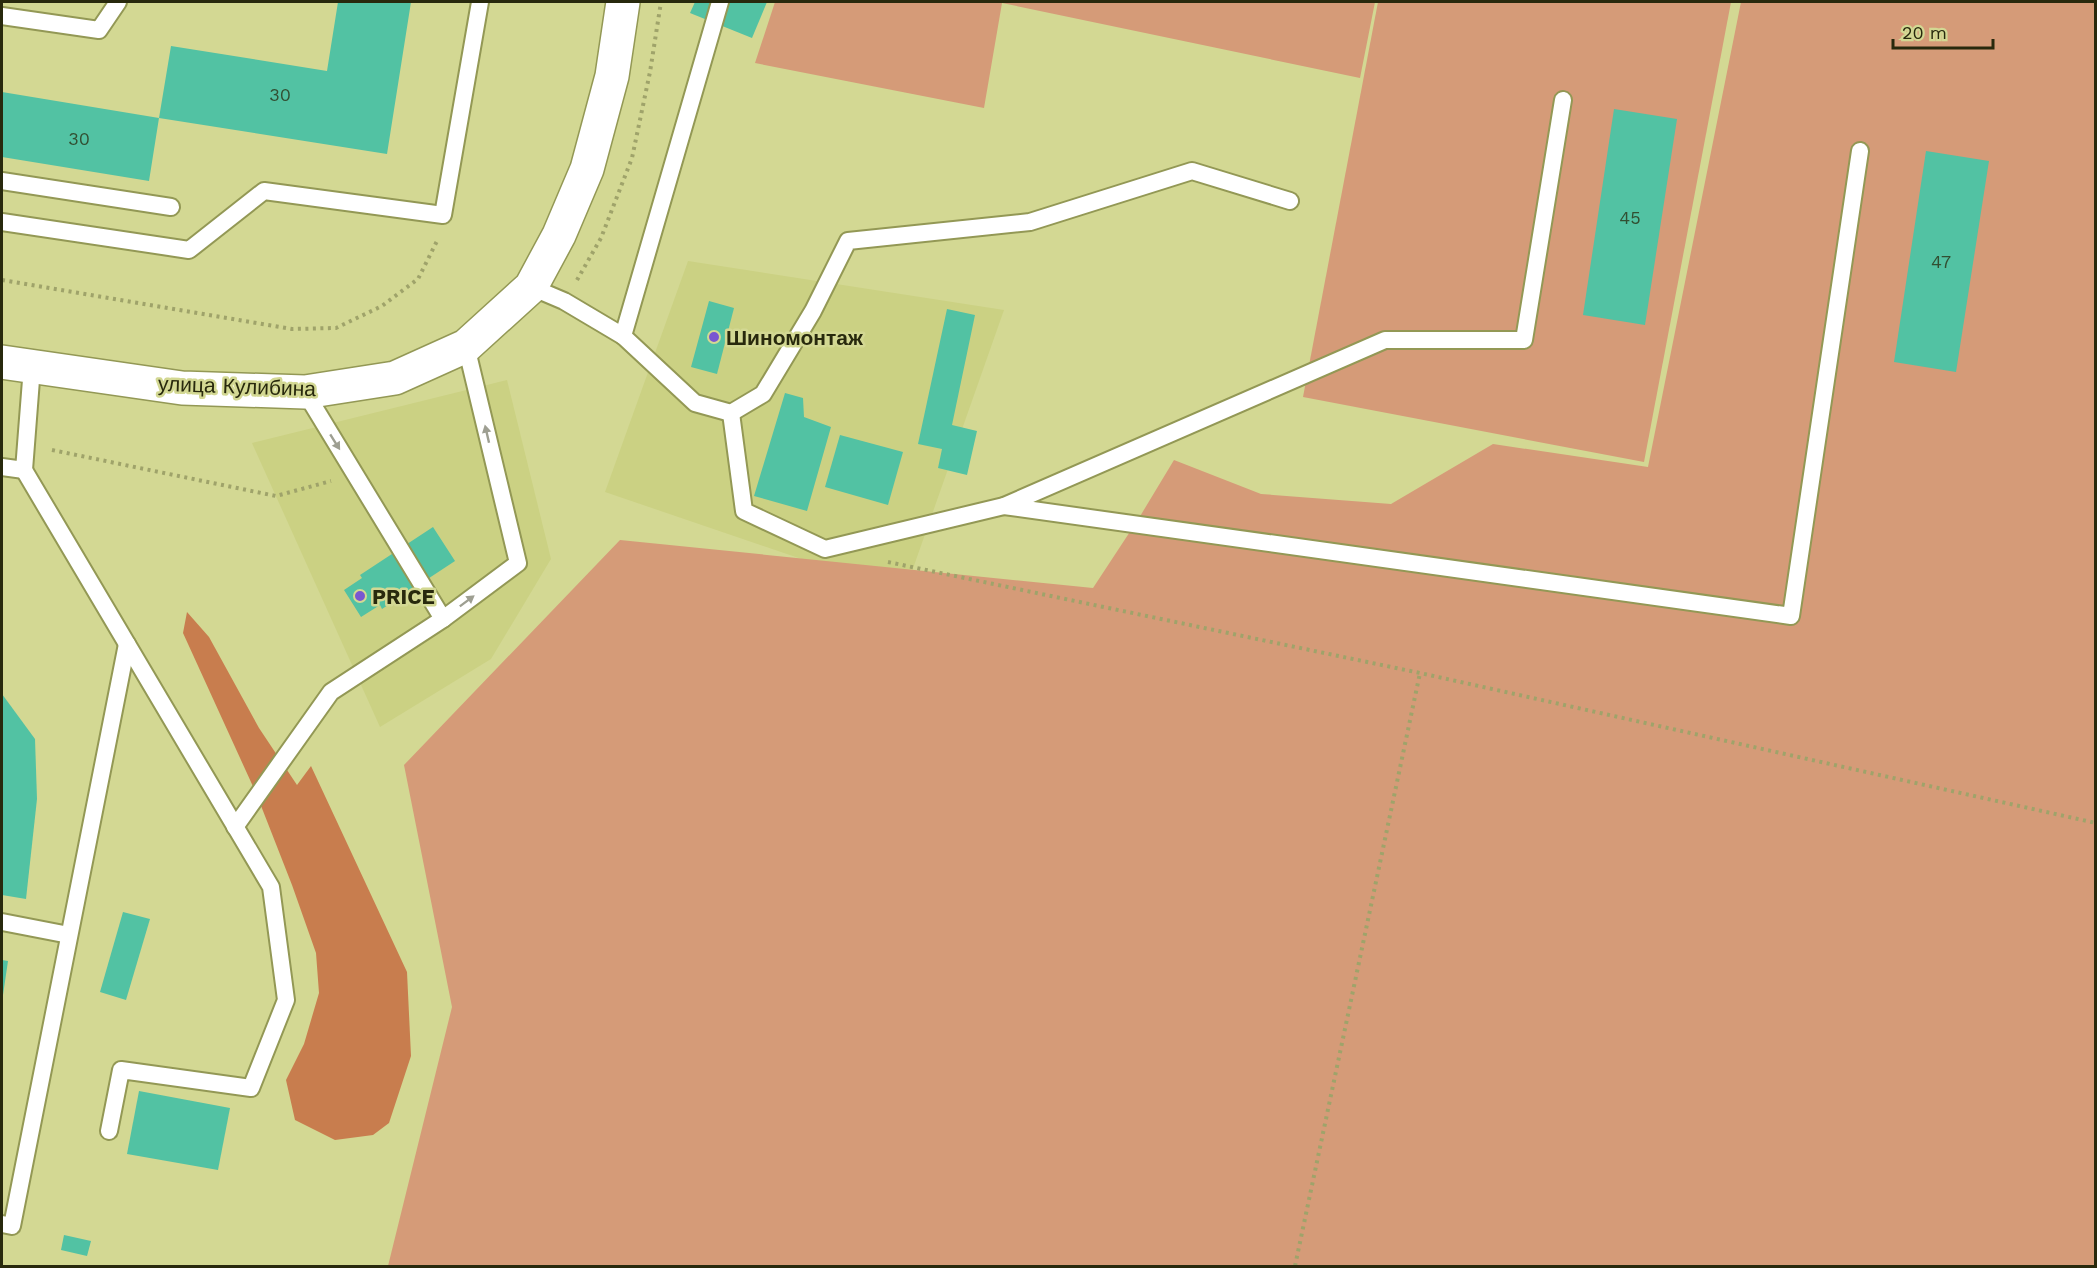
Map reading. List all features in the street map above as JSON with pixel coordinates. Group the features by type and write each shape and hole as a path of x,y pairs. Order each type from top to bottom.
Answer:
{"main road":[{"name":"улица Кулибина","path":"17,364 182,388 305,392 395,378 466,346 531,287 559,235 587,169 612,76 623,2"}],"lane":[{"path":"2,16 99,30 118,2"},
{"path":"2,222 189,250 264,191 443,214 480,2"},
{"path":"623,336 720,2"},
{"path":"731,413 744,511 825,549 1004,506 1385,340 1524,340 1563,100"},
{"path":"1004,506 1791,616 1860,151"},
{"path":"531,287 564,301 623,336 695,403 731,413 763,394 813,311 848,241 1030,222 1192,171 1290,201"},
{"path":"2,180 171,207"},
{"path":"235,827 331,692 443,619 518,562 466,346"},
{"path":"17,364 26,445 24,470 271,887 286,1000 250,1088 122,1070 109,1131"},
{"path":"305,392 443,619"},
{"path":"2,467 24,470"},
{"path":"2,1224 12,1226 127,644"},
{"path":"2,922 69,935"}],"path":[{"path":"2,280 292,329 336,328 382,306 418,279 437,241 443,214"},
{"path":"26,445 276,496 355,474"},
{"path":"884,561 1420,673 2096,823"},
{"path":"1295,1266 1420,673"}],"shaded area":[{"path":"775,2 1375,2 1360,78 1002,3 984,108 755,63"},
{"path":"1378,2 1731,2 1644,462 1303,397"},
{"path":"1741,2 2095,2 2095,1266 388,1266 452,1007 404,765 620,540 1093,588 1174,460 1261,494 1391,504 1493,444 1648,467"},
{"path":"688,261 1004,310 904,594 605,492"},
{"path":"507,380 551,559 491,659 380,727 252,443"},
{"path":"187,612 209,637 259,728 297,785 311,766 407,972 411,1056 389,1123 373,1135 335,1140 295,1120 286,1080 304,1044 319,993 316,953 256,793 183,633"}],"building":[{"path":"338,2 411,2 387,154 159,118 171,46 327,71"},
{"path":"695,2 767,2 752,38 690,13"},
{"path":"2,92 159,118 149,181 2,157"},
{"path":"1614,109 1677,119 1645,325 1583,315"},
{"path":"1926,151 1989,161 1956,372 1894,362"},
{"path":"709,301 734,308 717,374 691,367"},
{"path":"947,309 975,315 952,425 977,431 967,475 938,468 942,449 918,444"},
{"path":"785,393 803,398 804,417 831,427 807,511 754,496"},
{"path":"840,435 903,452 888,505 825,487"},
{"path":"433,527 455,561 382,609 380,605 361,617 344,590 362,578 360,575"},
{"path":"2,694 35,739 37,799 26,899 2,895"},
{"path":"123,912 150,919 126,1000 100,992"},
{"path":"2,960 8,961 3,995 2,995"},
{"path":"139,1091 230,1108 218,1170 127,1154"},
{"path":"64,1235 91,1241 87,1256 61,1250"}],"place":[{"name":"Шиномонтаж","path":"714,337"},
{"name":"PRICE","path":"360,596"}]}
